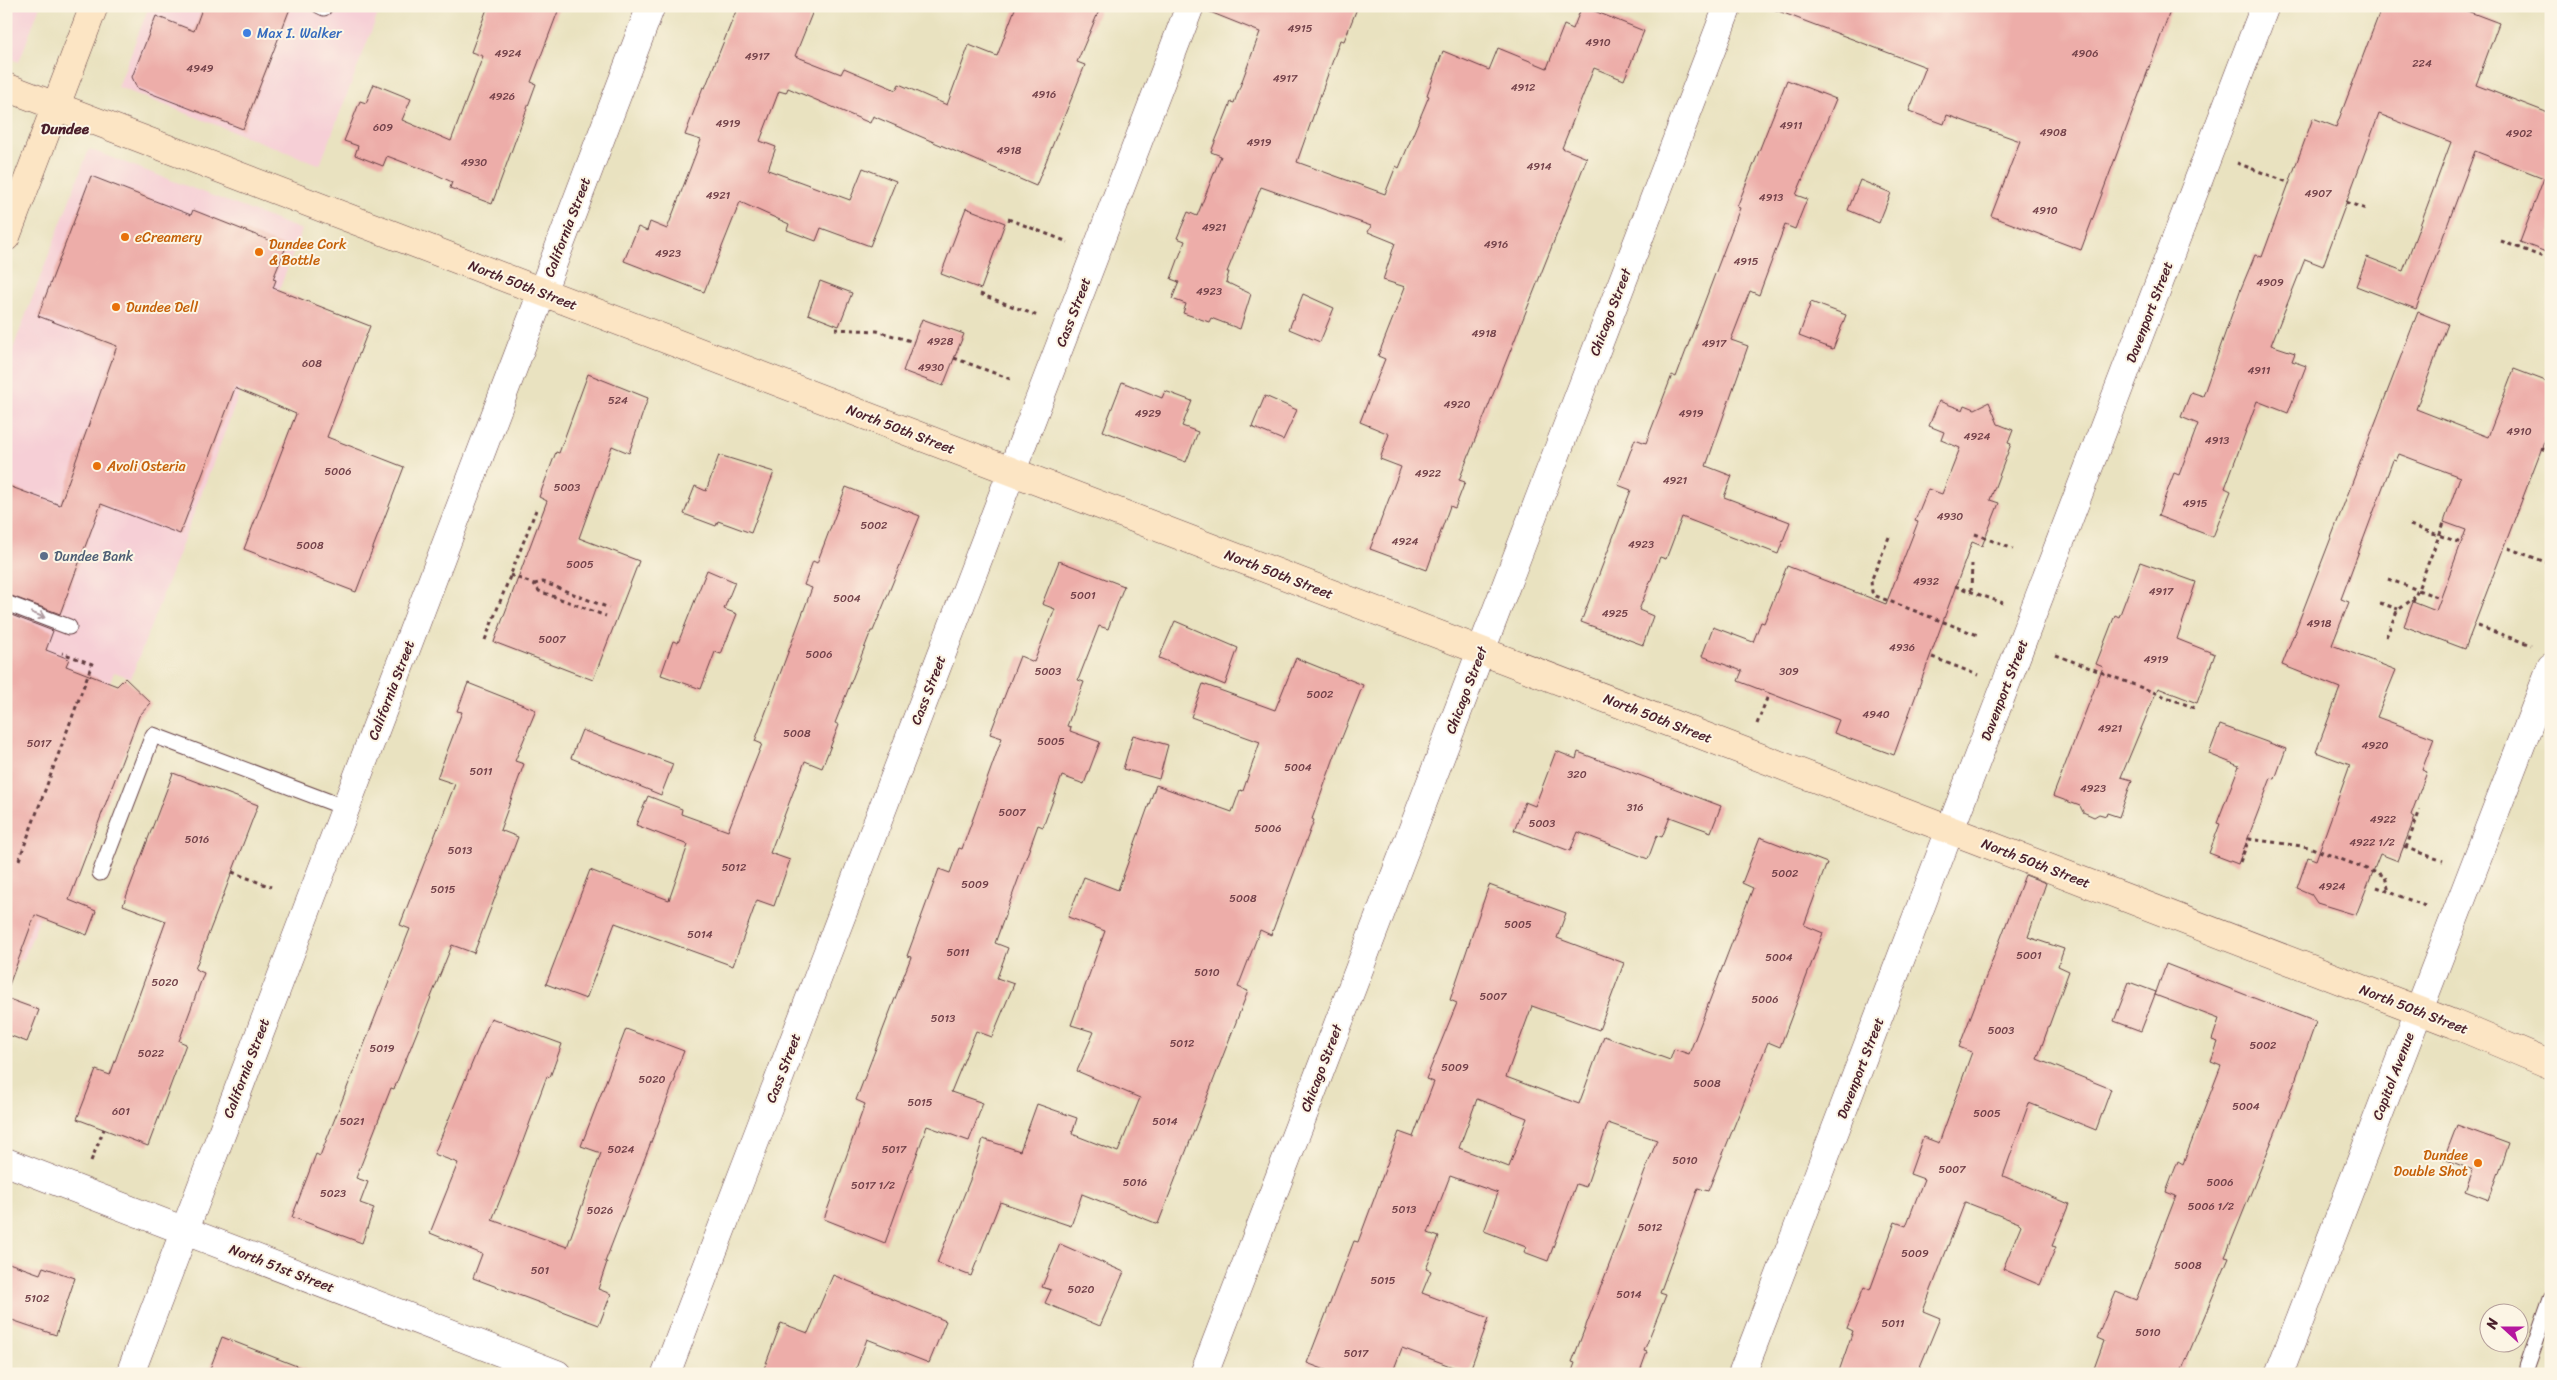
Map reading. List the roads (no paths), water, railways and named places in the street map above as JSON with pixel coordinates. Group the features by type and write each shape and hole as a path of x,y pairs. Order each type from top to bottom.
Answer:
{"street":[{"path":"6,237 94,6"},
{"name":"California Street","path":"130,1374 651,6"},
{"name":"Cass Street","path":"666,1374 1190,6"},
{"name":"Chicago Street","path":"1204,1374 1728,6"},
{"name":"Davenport Street","path":"1742,1374 2265,6"},
{"name":"North 50th Street","path":"6,87 2418,1010 2551,1065"},
{"name":"Capitol Avenue","path":"2279,1374 2418,1010 2544,657"},
{"name":"North 51st Street","path":"6,1162 557,1374"}],"lane":[{"path":"6,604 69,627"},
{"path":"100,873 153,735 346,808"},
{"path":"2526,1367 2551,1298"}],"place":[{"name":"Max I. Walker","path":"247,33"},
{"name":"eCreamery","path":"125,237"},
{"name":"Dundee Cork & Bottle","path":"259,252"},
{"name":"Dundee Dell","path":"116,307"},
{"name":"Avoli Osteria","path":"97,466"},
{"name":"Dundee Bank","path":"44,556"},
{"name":"Dundee Double Shot","path":"2478,1163"}],"district":[{"name":"Dundee","path":"65,129"}]}
